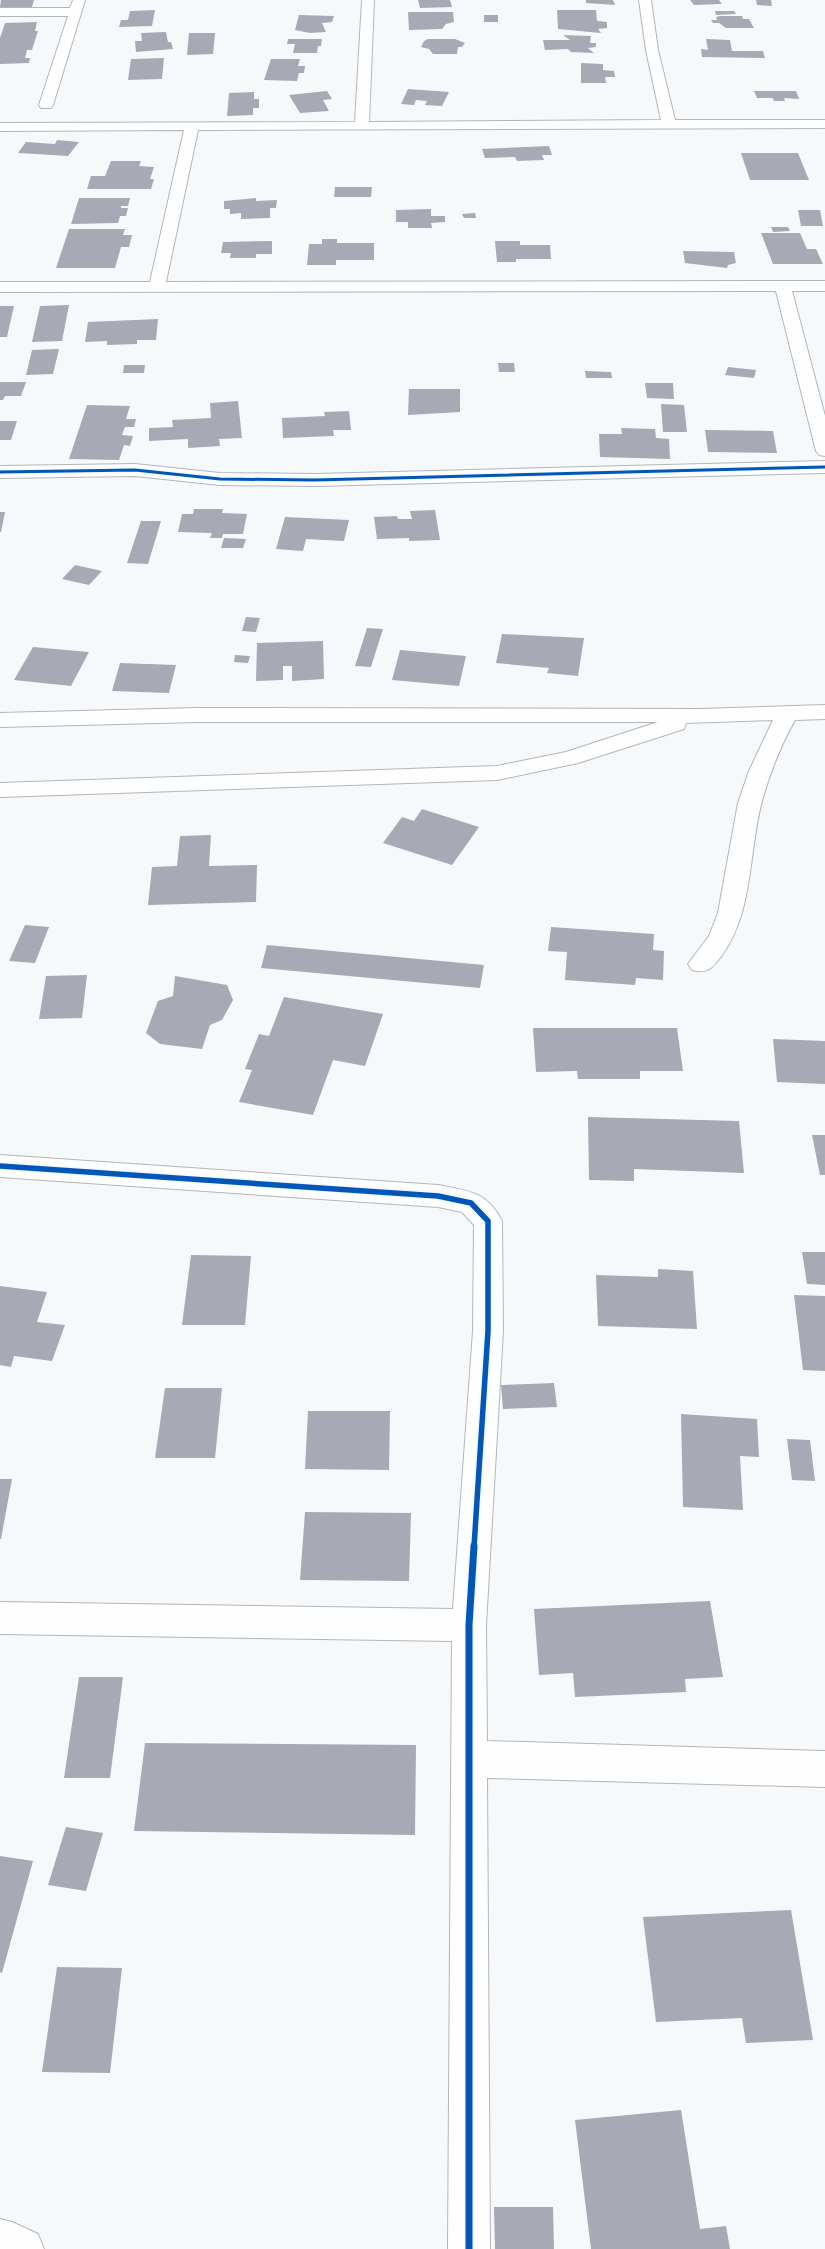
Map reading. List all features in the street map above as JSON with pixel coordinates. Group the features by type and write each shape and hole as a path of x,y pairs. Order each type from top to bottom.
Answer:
{"street":[{"path":"362,125 368,0"},
{"path":"645,0 652,50 669,124"},
{"path":"0,12 77,6 46,106 25,119 3,127"},
{"path":"46,106 62,116 96,127"},
{"path":"3,127 825,124"},
{"path":"157,286 192,127"},
{"path":"783,286 825,451"},
{"path":"0,287 825,286"},
{"path":"0,472 134,470 220,479 315,480 825,467"},
{"path":"0,720 198,716 700,716 825,712"},
{"path":"701,964 721,939 730,913 750,803 775,736 788,713"},
{"path":"0,790 497,773 570,758 700,716"},
{"path":"0,1166 438,1196 471,1203 488,1221 488,1322 468,1625 468,2249"},
{"path":"0,1618 468,1625"},
{"path":"469,1759 825,1769"},
{"path":"0,2240 12,2242 23,2249"}],"building":[{"path":"1,0 34,0 32,7 0,7"},
{"path":"418,0 450,0 452,7 420,8"},
{"path":"586,0 613,0 615,5 586,3"},
{"path":"690,0 719,0 722,4 694,5"},
{"path":"756,0 771,0 772,6 757,5"},
{"path":"155,10 152,26 119,27 121,20 128,20 130,11"},
{"path":"557,10 596,10 597,21 607,22 607,28 598,29 601,33 558,29"},
{"path":"715,11 734,11 736,14 716,15"},
{"path":"408,12 453,12 454,22 446,24 442,29 409,30"},
{"path":"299,15 334,16 332,22 322,23 326,32 310,33 295,30"},
{"path":"484,15 498,15 498,22 484,22"},
{"path":"742,16 743,19 749,19 754,28 726,28 719,23 713,23 711,20 717,20 716,17"},
{"path":"37,22 35,31 38,31 32,50 27,50 25,58 30,58 29,63 0,64 0,38 5,23"},
{"path":"166,32 168,42 171,42 173,49 136,52 135,41 142,41 141,33"},
{"path":"189,33 215,33 213,54 187,55"},
{"path":"563,35 591,36 590,43 596,43 596,47 588,48 594,53 571,52 568,49 545,50 543,40 570,40"},
{"path":"288,39 322,39 317,53 293,53 295,44 287,44"},
{"path":"428,39 455,39 465,43 462,47 458,47 457,54 433,54 429,49 421,47 424,41"},
{"path":"706,39 730,40 732,51 763,51 765,58 702,57 701,49 708,50"},
{"path":"164,58 162,79 128,80 131,59"},
{"path":"271,59 300,59 298,66 305,66 304,73 299,73 297,81 264,80"},
{"path":"581,63 603,64 603,70 614,71 615,77 605,77 606,83 581,83"},
{"path":"408,89 449,92 442,106 425,105 427,101 416,100 414,105 401,104"},
{"path":"327,91 332,99 323,100 329,111 300,113 289,95"},
{"path":"754,91 796,91 799,99 784,98 785,101 774,101 773,98 757,98"},
{"path":"254,92 254,99 259,99 259,108 253,108 253,115 227,116 229,93"},
{"path":"57,140 79,142 68,156 18,153 26,142 55,144"},
{"path":"549,146 552,155 542,155 544,160 517,161 515,157 485,158 482,149"},
{"path":"741,153 798,153 809,180 750,180"},
{"path":"111,161 141,161 139,166 154,167 150,179 154,179 151,189 87,189 91,176 105,176"},
{"path":"335,187 372,187 371,197 334,197"},
{"path":"79,198 130,198 128,206 121,206 121,208 128,208 126,216 120,216 118,223 71,224"},
{"path":"256,198 256,201 277,200 276,208 270,208 270,218 241,219 241,213 230,214 230,209 224,209 224,201"},
{"path":"431,209 431,216 445,216 445,222 431,223 432,228 408,228 408,222 396,222 396,210"},
{"path":"798,210 820,210 823,226 801,226"},
{"path":"475,213 476,218 464,218 462,214"},
{"path":"771,227 788,227 790,231 773,232"},
{"path":"69,229 125,229 123,235 132,235 129,247 121,247 115,268 56,268"},
{"path":"761,233 800,233 807,249 816,249 823,264 773,264"},
{"path":"322,239 337,239 337,243 374,243 374,260 336,260 336,265 307,265 309,244 322,244"},
{"path":"272,241 272,254 256,254 256,258 230,258 231,253 221,253 223,242"},
{"path":"495,241 520,241 520,245 550,245 551,259 516,259 516,262 497,262"},
{"path":"683,251 734,252 736,263 728,265 727,268 685,263"},
{"path":"69,305 62,341 32,342 40,306"},
{"path":"0,306 14,306 7,337 0,337"},
{"path":"158,319 156,340 137,340 137,344 107,345 107,341 85,342 88,322"},
{"path":"59,349 53,374 26,375 32,350"},
{"path":"498,363 514,363 515,372 499,372"},
{"path":"124,365 145,365 144,373 123,373"},
{"path":"728,367 756,370 754,378 725,375"},
{"path":"585,371 611,372 612,378 586,378"},
{"path":"0,382 26,382 21,396 5,396 3,400 0,400"},
{"path":"645,383 673,383 674,399 647,398"},
{"path":"409,389 460,389 460,412 408,415"},
{"path":"238,401 242,438 219,439 220,446 188,448 188,439 149,441 149,428 173,427 172,420 211,418 210,403"},
{"path":"661,404 684,405 687,432 663,432"},
{"path":"87,405 130,406 126,419 136,419 134,427 125,427 122,435 133,436 130,446 124,445 119,460 69,459"},
{"path":"349,411 351,430 333,430 334,436 283,438 282,418 325,416 324,412"},
{"path":"0,421 17,421 11,440 0,440"},
{"path":"621,428 655,429 656,438 669,439 670,459 600,457 599,434 622,434"},
{"path":"705,430 773,431 777,453 708,452"},
{"path":"194,509 223,509 222,513 247,514 243,534 223,534 222,538 210,538 212,533 178,532 182,514 193,514"},
{"path":"435,510 440,540 409,541 409,538 377,539 374,517 397,516 398,519 412,519 410,511"},
{"path":"0,512 5,512 1,532 0,532"},
{"path":"285,517 349,520 344,541 306,539 303,551 276,549"},
{"path":"141,521 161,521 148,564 127,563"},
{"path":"224,538 246,539 243,548 221,548"},
{"path":"75,565 102,571 89,585 62,579"},
{"path":"246,617 260,618 256,632 242,631"},
{"path":"367,628 383,629 371,667 355,666"},
{"path":"502,634 584,638 578,676 547,673 549,668 496,663"},
{"path":"323,641 324,679 292,681 292,666 283,666 283,680 256,681 257,643"},
{"path":"33,647 89,652 71,686 14,680"},
{"path":"400,650 466,656 459,686 392,680"},
{"path":"235,655 250,656 248,663 234,662"},
{"path":"120,663 176,665 169,693 112,691"},
{"path":"422,809 479,827 452,865 383,843 402,817 414,821"},
{"path":"211,835 209,866 257,865 256,902 148,905 152,867 177,866 180,836"},
{"path":"25,925 49,927 35,963 9,961"},
{"path":"551,927 654,934 653,950 664,951 663,980 636,978 635,985 565,980 567,952 548,951"},
{"path":"267,945 484,965 480,988 261,968"},
{"path":"87,975 82,1018 39,1019 46,976"},
{"path":"175,976 227,985 233,1000 222,1020 210,1025 202,1049 160,1044 146,1033 158,1001 173,996"},
{"path":"284,997 383,1014 365,1066 333,1060 313,1115 239,1102 252,1070 245,1069 259,1034 269,1036"},
{"path":"533,1028 677,1028 683,1071 640,1071 640,1079 578,1079 577,1071 536,1072"},
{"path":"773,1039 825,1041 825,1084 777,1082"},
{"path":"588,1117 739,1121 744,1173 634,1169 634,1181 589,1180"},
{"path":"812,1135 825,1135 825,1175 820,1175"},
{"path":"802,1252 825,1252 825,1285 807,1284"},
{"path":"191,1255 251,1256 245,1325 182,1325"},
{"path":"658,1269 693,1271 697,1329 598,1326 596,1275 658,1277"},
{"path":"0,1286 47,1292 37,1322 65,1325 52,1361 14,1356 11,1367 0,1365"},
{"path":"794,1295 825,1296 825,1371 803,1370"},
{"path":"554,1383 557,1407 503,1409 501,1385"},
{"path":"165,1388 222,1388 215,1458 155,1458"},
{"path":"308,1411 390,1411 389,1470 305,1469"},
{"path":"681,1414 757,1419 759,1457 740,1456 743,1510 683,1507"},
{"path":"787,1439 810,1440 815,1481 792,1480"},
{"path":"0,1479 12,1479 1,1539 0,1539"},
{"path":"305,1512 411,1513 409,1581 300,1580"},
{"path":"710,1601 723,1677 685,1679 686,1692 575,1697 573,1673 539,1675 534,1609"},
{"path":"79,1677 123,1677 110,1778 64,1778"},
{"path":"145,1743 416,1745 415,1835 134,1831"},
{"path":"66,1827 103,1833 86,1891 48,1885"},
{"path":"0,1856 33,1861 2,1973 0,1972"},
{"path":"791,1910 813,2040 746,2043 742,2018 656,2022 643,1917"},
{"path":"57,1967 122,1968 110,2073 42,2072"},
{"path":"681,2110 700,2229 726,2226 730,2249 591,2249 575,2120"},
{"path":"494,2207 553,2207 554,2249 495,2249"}],"cycle path":[{"path":"0,472 135,470 220,479 315,480 825,467"},
{"path":"0,1166 438,1196 471,1203 488,1221 488,1331 469,1625 469,2249"}]}
